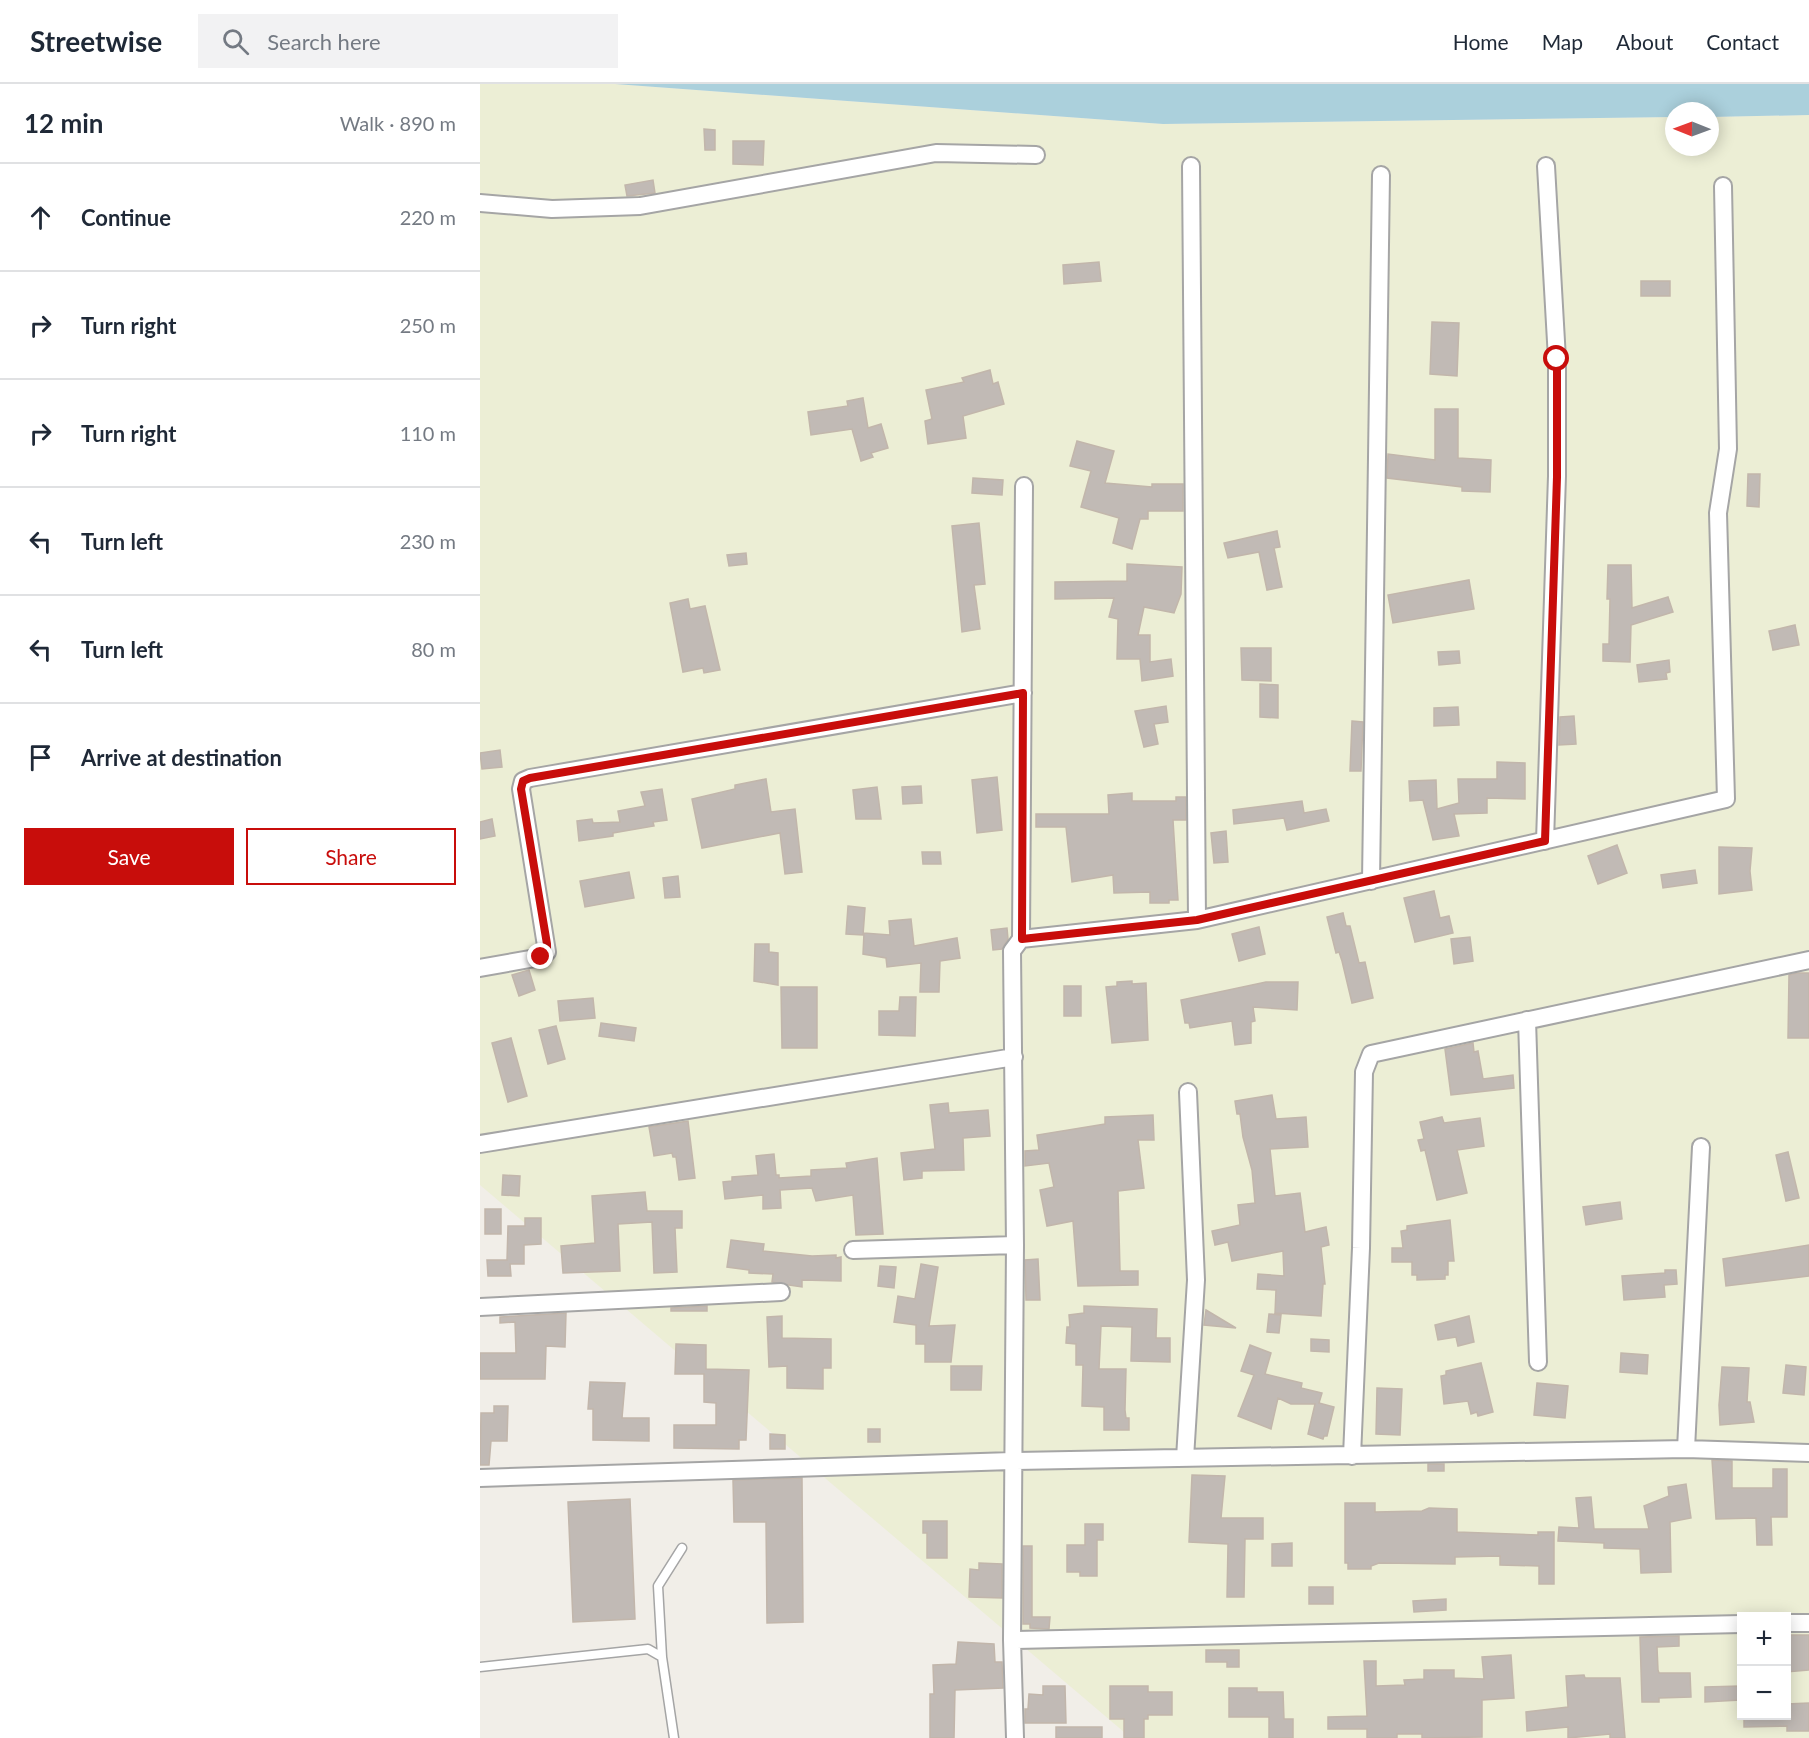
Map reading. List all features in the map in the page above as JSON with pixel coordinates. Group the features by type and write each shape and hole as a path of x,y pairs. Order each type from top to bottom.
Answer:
{"street":[{"path":"480,203 552,209 640,206 936,153 1036,155"},
{"path":"1191,166 1197,920"},
{"path":"1545,841 1557,477 1557,359 1546,166"},
{"path":"1371,881 1381,175"},
{"path":"1022,939 1197,920 1726,799 1718,513 1728,449 1723,186"},
{"path":"1015,1738 1012,1640 1015,1245 1012,951 1022,939 1024,486"},
{"path":"480,968 541,957 547,952 521,789 523,781 1023,693"},
{"path":"1352,1456 1366,1063 1371,1054 1809,960"},
{"path":"1527,1020 1538,1362"},
{"path":"480,1144 1014,1057"},
{"path":"1185,1458 1196,1280 1188,1092"},
{"path":"1686,1449 1701,1147"},
{"path":"853,1250 1015,1245"},
{"path":"480,1307 781,1292"},
{"path":"480,1478 1012,1461 1686,1449 1809,1453"},
{"path":"1791,1623 1809,1623"},
{"path":"1012,1640 1737,1624"}],"lane":[{"path":"674,1738 662,1656 658,1586 682,1548"},
{"path":"480,1667 648,1649 662,1656"}],"green space":[{"path":"480,84 615,84 1163,124 1665,117 1665,156 1719,156 1719,117 1809,115 1809,1738 1131,1738 480,1185"}],"water":[{"path":"615,84 1809,84 1809,115 1719,117 1719,102 1665,102 1665,117 1163,124"}],"building":[{"path":"704,129 715,130 715,150 705,150"},
{"path":"733,141 764,141 763,165 733,164"},
{"path":"653,180 655,193 627,196 625,185"},
{"path":"1099,262 1101,281 1064,284 1063,265"},
{"path":"1641,281 1670,281 1670,296 1641,296"},
{"path":"1432,322 1459,323 1457,376 1430,374"},
{"path":"990,370 993,384 998,382 1004,404 963,416 966,438 928,444 925,421 932,419 926,390 964,382 962,378"},
{"path":"863,398 868,428 881,424 888,448 871,453 873,457 861,461 852,429 811,435 808,412 848,406 847,401"},
{"path":"1435,409 1458,409 1458,458 1491,460 1490,492 1462,491 1462,487 1387,478 1388,454 1435,460"},
{"path":"1077,441 1114,451 1105,483 1152,487 1152,484 1183,484 1183,511 1148,511 1148,519 1140,519 1132,549 1113,543 1119,518 1081,507 1091,471 1070,466"},
{"path":"1748,474 1760,474 1759,507 1747,506"},
{"path":"973,478 1003,480 1002,495 972,493"},
{"path":"979,523 985,584 974,585 980,629 962,632 952,526"},
{"path":"1277,531 1280,547 1274,548 1282,587 1267,590 1259,552 1228,558 1224,543"},
{"path":"746,553 747,564 729,566 727,555"},
{"path":"1127,564 1182,567 1181,594 1174,613 1144,607 1138,635 1150,635 1150,662 1171,659 1173,676 1142,681 1140,659 1117,659 1118,619 1109,617 1114,598 1055,599 1055,582 1127,581"},
{"path":"1608,565 1631,565 1632,608 1668,597 1673,612 1631,625 1630,662 1603,661 1603,644 1609,644"},
{"path":"1469,580 1474,609 1393,623 1388,595"},
{"path":"688,599 690,609 705,606 720,670 704,673 703,668 683,672 670,603"},
{"path":"1795,625 1799,645 1773,650 1769,631"},
{"path":"1241,648 1271,648 1271,681 1242,680"},
{"path":"1459,651 1460,663 1439,665 1438,652"},
{"path":"1669,660 1670,672 1666,673 1667,679 1639,682 1637,665"},
{"path":"1260,684 1278,685 1278,718 1260,717"},
{"path":"1166,706 1168,722 1154,724 1158,744 1144,747 1135,711"},
{"path":"1458,707 1459,725 1434,726 1434,708"},
{"path":"1574,716 1576,744 1559,745 1560,717"},
{"path":"1352,721 1363,722 1361,771 1350,771"},
{"path":"500,750 502,767 482,769 480,753"},
{"path":"1497,762 1525,763 1525,799 1487,798 1487,813 1454,814 1459,836 1433,840 1423,800 1410,801 1409,781 1436,780 1437,809 1459,803 1458,779 1497,779"},
{"path":"997,777 1002,830 977,833 972,780"},
{"path":"766,779 771,812 795,809 802,872 785,874 780,833 702,848 692,799 735,789 735,785"},
{"path":"921,786 922,803 903,804 902,787"},
{"path":"877,787 881,819 856,819 853,790"},
{"path":"662,789 667,820 653,822 654,826 613,833 613,836 579,841 577,821 592,819 593,823 620,822 618,811 645,806 641,792"},
{"path":"1132,793 1132,801 1176,801 1176,797 1186,797 1186,820 1173,820 1178,900 1169,900 1169,903 1150,903 1150,892 1114,893 1113,875 1072,882 1066,827 1036,827 1036,814 1109,814 1108,795"},
{"path":"1302,801 1304,813 1326,809 1329,821 1287,830 1284,818 1234,824 1233,810"},
{"path":"492,819 495,836 480,839 480,822"},
{"path":"1226,831 1228,862 1214,863 1211,833"},
{"path":"1617,845 1627,873 1598,884 1588,856"},
{"path":"1719,847 1752,848 1750,871 1752,890 1719,894"},
{"path":"922,852 940,852 941,864 923,864"},
{"path":"1695,870 1697,883 1663,888 1661,875"},
{"path":"629,872 634,898 585,907 580,881"},
{"path":"678,876 680,897 665,898 663,878"},
{"path":"1434,891 1440,918 1449,916 1453,933 1415,942 1404,898"},
{"path":"848,906 865,908 863,935 846,934"},
{"path":"1343,913 1346,926 1350,926 1359,963 1365,962 1373,998 1352,1003 1342,961 1339,952 1336,953 1327,917"},
{"path":"911,919 914,946 957,938 960,958 940,961 939,992 920,992 921,963 887,967 886,958 863,954 864,933 890,935 889,921"},
{"path":"1259,927 1265,954 1239,961 1232,934"},
{"path":"1007,928 1008,939 1002,949 993,950 991,930"},
{"path":"1470,937 1473,961 1454,964 1451,939"},
{"path":"755,944 769,944 769,952 778,953 778,985 754,981"},
{"path":"529,970 535,990 519,996 512,975"},
{"path":"1809,973 1809,1038 1788,1038 1789,975"},
{"path":"1132,981 1132,984 1146,983 1148,1040 1112,1043 1106,987 1117,986 1117,982"},
{"path":"1266,982 1298,982 1297,1010 1253,1007 1255,1021 1251,1022 1251,1043 1235,1045 1232,1021 1190,1028 1189,1023 1185,1023 1181,1000"},
{"path":"1064,986 1081,986 1081,1016 1064,1016"},
{"path":"781,987 817,987 817,1048 782,1048"},
{"path":"900,997 916,997 915,1036 879,1035 879,1011 899,1011"},
{"path":"593,998 595,1018 560,1021 558,1001"},
{"path":"601,1023 636,1028 634,1041 599,1036"},
{"path":"556,1026 565,1059 548,1064 539,1030"},
{"path":"511,1038 527,1096 508,1102 492,1043"},
{"path":"1473,1043 1474,1052 1478,1051 1483,1079 1513,1075 1514,1088 1451,1095 1445,1049"},
{"path":"1272,1095 1276,1119 1306,1117 1308,1147 1270,1149 1275,1196 1300,1193 1305,1232 1326,1227 1329,1245 1321,1247 1325,1284 1323,1284 1321,1316 1275,1313 1276,1290 1257,1289 1258,1274 1284,1276 1283,1251 1232,1261 1228,1242 1215,1245 1212,1231 1240,1225 1238,1205 1255,1203 1252,1170 1235,1101"},
{"path":"948,1103 949,1113 988,1110 990,1136 963,1138 964,1170 922,1171 922,1178 904,1180 901,1153 935,1149 930,1105"},
{"path":"1153,1115 1154,1140 1138,1140 1144,1188 1118,1191 1120,1271 1138,1271 1138,1285 1078,1286 1073,1221 1047,1226 1040,1190 1054,1187 1049,1163 1025,1166 1025,1151 1039,1150 1037,1135 1105,1124 1105,1117"},
{"path":"1442,1117 1444,1123 1480,1118 1484,1146 1457,1150 1467,1193 1437,1200 1425,1150 1421,1151 1418,1140 1424,1139 1420,1122"},
{"path":"688,1121 695,1178 679,1180 676,1157 673,1157 672,1153 654,1156 649,1127"},
{"path":"1788,1152 1799,1198 1786,1201 1776,1155"},
{"path":"774,1154 776,1175 779,1175 779,1178 811,1176 811,1170 847,1168 846,1163 877,1158 883,1234 856,1235 853,1195 816,1201 812,1188 780,1190 781,1208 763,1209 763,1195 725,1199 723,1182 732,1181 732,1177 758,1175 756,1156"},
{"path":"503,1175 520,1176 519,1196 502,1195"},
{"path":"645,1192 647,1211 682,1211 682,1228 675,1228 677,1272 654,1273 652,1222 618,1224 620,1271 563,1273 561,1246 595,1243 592,1196"},
{"path":"1620,1202 1622,1219 1586,1225 1583,1207"},
{"path":"485,1209 501,1209 501,1234 485,1234"},
{"path":"525,1218 541,1218 541,1244 524,1245 524,1264 510,1264 511,1276 488,1276 487,1260 507,1260 508,1226 525,1226"},
{"path":"1450,1220 1454,1261 1448,1261 1448,1275 1445,1275 1445,1279 1417,1280 1417,1275 1412,1275 1412,1262 1392,1262 1392,1248 1403,1248 1401,1231 1407,1230 1407,1226"},
{"path":"731,1240 764,1244 763,1251 812,1256 836,1255 836,1258 841,1257 841,1281 802,1280 802,1287 772,1282 773,1274 749,1273 749,1270 727,1267"},
{"path":"1809,1245 1809,1276 1726,1286 1723,1259"},
{"path":"1038,1259 1040,1300 1026,1300 1025,1260"},
{"path":"921,1264 938,1267 929,1326 955,1325 951,1362 925,1362 925,1344 916,1344 916,1325 894,1322 898,1296 915,1299"},
{"path":"880,1266 896,1267 894,1288 878,1286"},
{"path":"1665,1270 1676,1270 1677,1284 1664,1285 1665,1297 1624,1300 1622,1276 1665,1273"},
{"path":"707,1306 707,1311 671,1311 671,1308"},
{"path":"1084,1306 1157,1309 1156,1338 1170,1338 1170,1362 1131,1361 1132,1327 1101,1326 1099,1369 1126,1369 1125,1410 1126,1418 1129,1418 1129,1430 1104,1430 1104,1407 1082,1406 1083,1365 1076,1365 1076,1344 1066,1343 1067,1327 1070,1327 1069,1315 1084,1313"},
{"path":"1206,1310 1236,1328 1204,1325"},
{"path":"566,1313 565,1347 546,1346 545,1379 480,1379 480,1353 516,1353 515,1322 500,1323 500,1317"},
{"path":"1269,1314 1281,1315 1279,1333 1267,1332"},
{"path":"782,1316 782,1338 831,1339 831,1368 823,1368 823,1389 787,1388 787,1366 769,1367 767,1317"},
{"path":"1469,1316 1474,1342 1458,1346 1456,1337 1438,1340 1435,1325"},
{"path":"1311,1339 1329,1340 1329,1352 1311,1351"},
{"path":"676,1344 706,1345 706,1369 749,1370 746,1440 739,1440 739,1449 674,1448 674,1425 716,1425 716,1403 704,1402 704,1374 675,1374"},
{"path":"1250,1345 1271,1353 1265,1374 1302,1383 1301,1388 1322,1393 1319,1403 1334,1407 1327,1436 1323,1439 1308,1434 1315,1404 1291,1404 1278,1398 1271,1429 1238,1416 1254,1375 1241,1371"},
{"path":"1621,1353 1648,1355 1647,1374 1620,1372"},
{"path":"1481,1363 1493,1412 1478,1416 1477,1412 1471,1414 1468,1401 1444,1404 1441,1376 1446,1375 1446,1371"},
{"path":"1786,1365 1806,1367 1804,1395 1783,1393"},
{"path":"951,1366 982,1366 981,1390 951,1390"},
{"path":"1722,1367 1749,1368 1747,1402 1750,1402 1754,1422 1720,1425"},
{"path":"590,1382 625,1383 622,1418 649,1418 649,1441 593,1440 593,1409 588,1409"},
{"path":"1537,1383 1568,1386 1565,1418 1534,1415"},
{"path":"1377,1388 1402,1389 1400,1435 1376,1434"},
{"path":"494,1406 508,1406 507,1441 491,1441 489,1465 480,1465 481,1413 494,1413"},
{"path":"868,1429 880,1429 880,1442 868,1442"},
{"path":"770,1434 785,1435 785,1449 770,1449"},
{"path":"1712,1460 1732,1461 1732,1488 1773,1488 1773,1469 1787,1469 1787,1517 1771,1517 1772,1545 1757,1545 1756,1518 1716,1519"},
{"path":"1428,1464 1444,1464 1444,1471 1428,1471"},
{"path":"1192,1475 1225,1476 1221,1518 1263,1518 1263,1539 1245,1539 1244,1597 1227,1597 1228,1544 1189,1542"},
{"path":"802,1478 803,1622 767,1623 766,1522 734,1522 733,1480"},
{"path":"1686,1484 1691,1518 1670,1522 1671,1572 1641,1573 1640,1549 1604,1548 1604,1543 1558,1541 1559,1527 1579,1528 1576,1498 1591,1497 1594,1529 1649,1529 1644,1506 1669,1496 1668,1487"},
{"path":"630,1499 635,1619 573,1622 568,1502"},
{"path":"1345,1503 1375,1503 1375,1512 1422,1511 1429,1508 1457,1509 1457,1532 1538,1535 1538,1532 1554,1532 1554,1584 1539,1584 1539,1566 1500,1565 1500,1556 1455,1557 1455,1564 1379,1563 1371,1566 1371,1569 1348,1569 1348,1563 1345,1563"},
{"path":"923,1521 947,1521 947,1558 927,1558 927,1533 923,1533"},
{"path":"1085,1524 1103,1524 1103,1540 1097,1540 1097,1576 1080,1576 1080,1572 1067,1572 1067,1545 1085,1545"},
{"path":"1292,1543 1292,1566 1272,1566 1272,1544"},
{"path":"1023,1546 1032,1546 1032,1617 1050,1617 1049,1629 1030,1628 1030,1624 1023,1624"},
{"path":"979,1563 1002,1564 1002,1598 969,1597 970,1569 979,1570"},
{"path":"1309,1587 1333,1587 1333,1604 1309,1604"},
{"path":"1446,1599 1446,1610 1414,1612 1413,1601"},
{"path":"1791,1635 1809,1635 1809,1670 1791,1672"},
{"path":"1679,1636 1679,1646 1657,1647 1658,1670 1659,1673 1690,1673 1691,1697 1659,1698 1659,1702 1642,1702 1640,1637"},
{"path":"958,1642 994,1644 995,1662 1002,1662 1003,1688 955,1690 954,1738 930,1738 930,1694 934,1694 933,1665 956,1664"},
{"path":"1206,1650 1239,1650 1239,1667 1227,1667 1227,1662 1206,1662"},
{"path":"1511,1655 1514,1698 1482,1700 1482,1737 1422,1738 1422,1734 1397,1734 1397,1738 1367,1738 1367,1729 1328,1729 1328,1717 1367,1716 1364,1661 1376,1661 1376,1686 1405,1685 1404,1680 1424,1679 1424,1670 1454,1670 1454,1678 1484,1679 1482,1657"},
{"path":"1584,1675 1585,1678 1620,1678 1625,1738 1610,1738 1610,1734 1568,1738 1568,1727 1527,1731 1526,1712 1568,1707 1566,1676"},
{"path":"1043,1686 1065,1686 1066,1723 1025,1723 1025,1709 1028,1709 1029,1694 1043,1695"},
{"path":"1110,1686 1148,1686 1148,1692 1172,1692 1172,1715 1148,1715 1148,1719 1144,1719 1144,1738 1124,1738 1124,1719 1110,1719"},
{"path":"1737,1686 1737,1700 1705,1702 1705,1687"},
{"path":"1229,1688 1257,1688 1257,1692 1283,1692 1284,1719 1293,1719 1293,1738 1269,1738 1269,1717 1229,1717"},
{"path":"1809,1703 1809,1731 1787,1731 1787,1726 1744,1727 1744,1720 1791,1720 1791,1704"},
{"path":"1056,1727 1102,1727 1102,1738 1056,1738"}],"route":[{"path":"541,957 547,952 547,944 521,789 523,781 1023,693 1022,939 1197,920 1545,841 1557,477 1557,359"}]}
